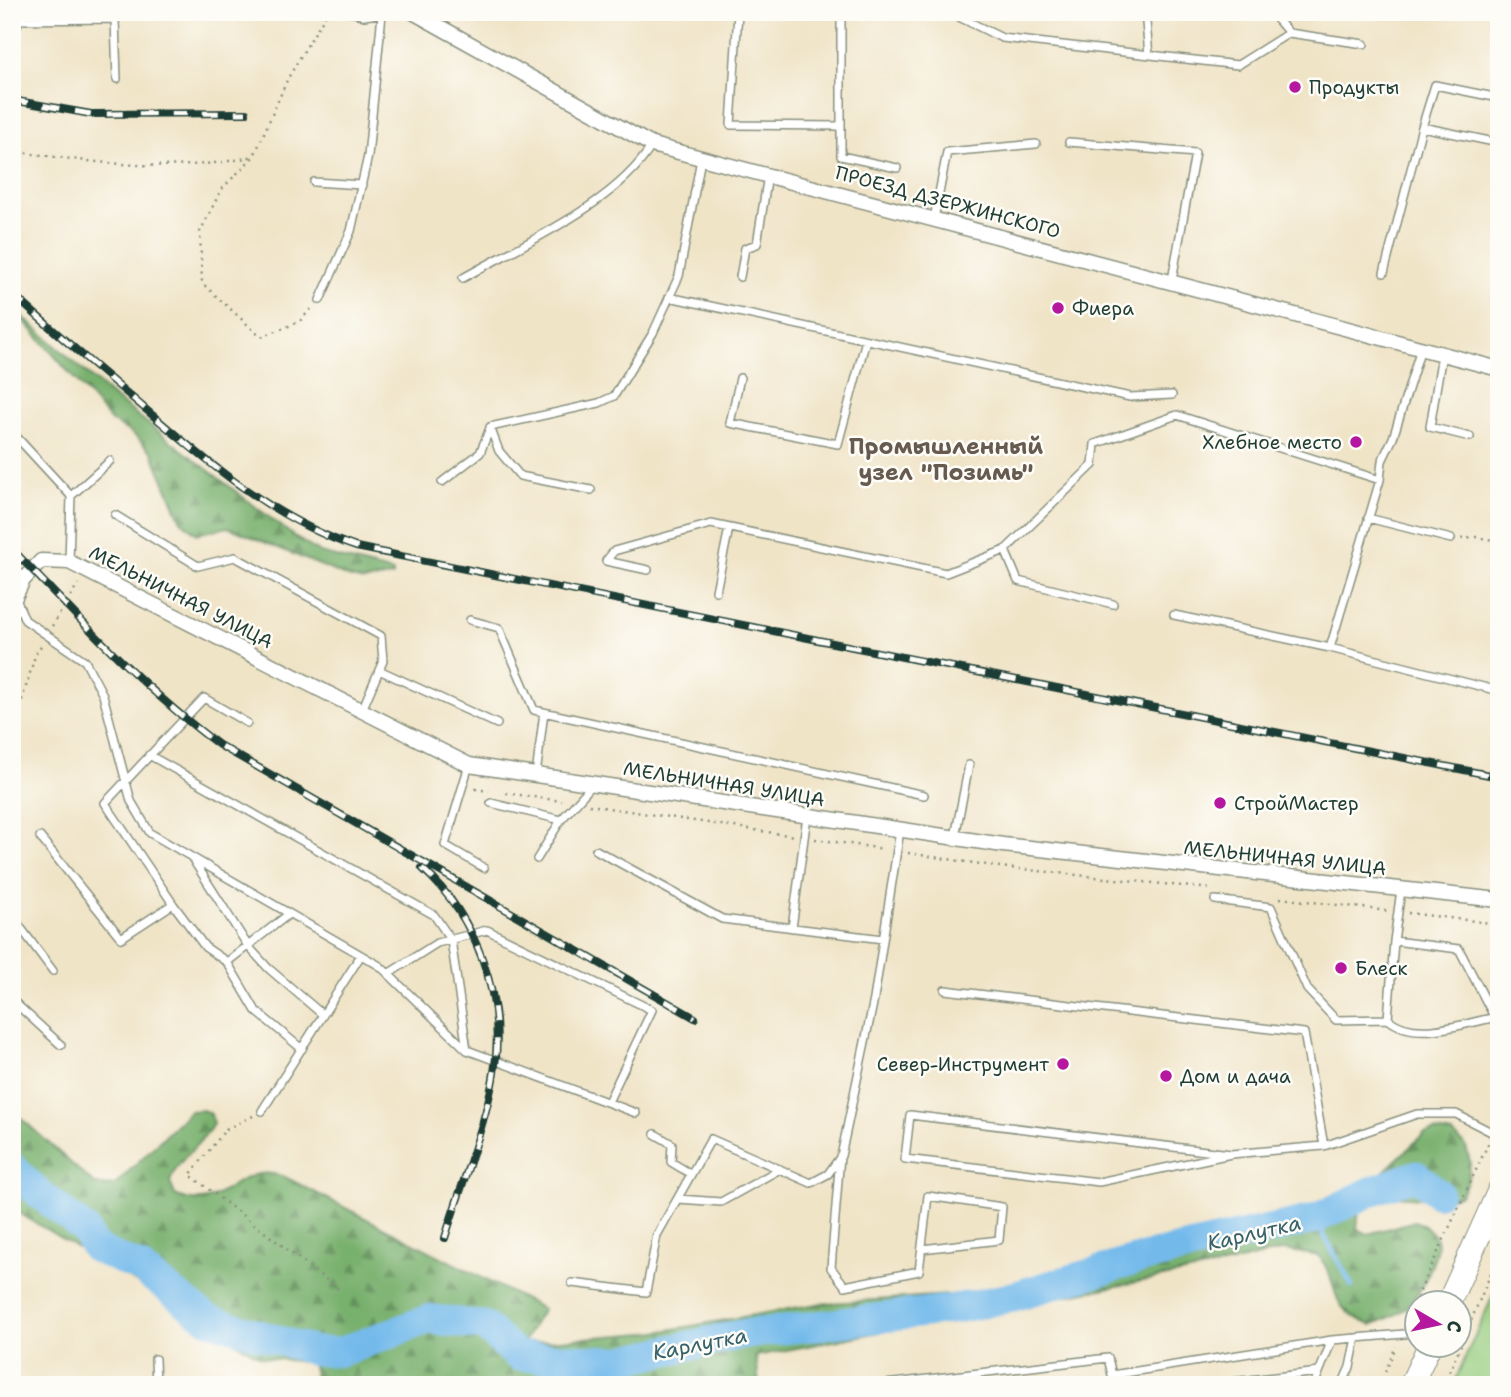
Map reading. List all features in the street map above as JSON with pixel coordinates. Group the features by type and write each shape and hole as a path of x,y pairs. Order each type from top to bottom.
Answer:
{"main road":[{"path":"1456,1288 1499,1191"},
{"path":"1411,1385 1424,1358"}],"street":[{"name":"ПРОЕЗД ДЗЕРЖИНСКОГО","path":"412,12 652,145 1499,369"},
{"name":"МЕЛЬНИЧНАЯ УЛИЦА","path":"13,600 32,568 41,561 69,562 469,765 955,838 1499,900"}],"lane":[{"path":"351,12 364,16 392,12"},
{"path":"738,12 731,125 841,126"},
{"path":"841,12 841,156 897,167"},
{"path":"949,12 1002,38 1238,65 1289,33 1364,44"},
{"path":"1145,12 1149,55"},
{"path":"1272,12 1289,33"},
{"path":"1464,12 1499,15"},
{"path":"320,300 351,232 362,185 368,156 382,14"},
{"path":"12,47 15,21 89,16 116,19 117,79"},
{"path":"1384,273 1435,85 1499,98"},
{"path":"1422,127 1499,143"},
{"path":"1069,142 1195,153 1172,281"},
{"path":"934,219 947,152 1036,144"},
{"path":"463,278 608,194 640,165 652,145"},
{"path":"490,427 599,403 614,396 653,333 679,276 701,158"},
{"path":"740,276 744,248 757,244 768,175"},
{"path":"314,182 362,185"},
{"path":"669,297 1130,397 1172,395"},
{"path":"740,378 730,423 838,444 866,340"},
{"path":"1330,648 1380,480 1382,460 1394,438 1422,347"},
{"path":"1442,353 1430,426 1470,437"},
{"path":"649,570 606,561 614,551 711,524 946,573 1005,550 1093,465 1095,444 1177,415 1380,480"},
{"path":"442,482 480,453 490,427"},
{"path":"490,427 499,451 520,476 591,490"},
{"path":"12,432 71,496 69,562"},
{"path":"71,496 110,461"},
{"path":"115,515 198,566 235,557 381,636 383,661 362,710"},
{"path":"1368,518 1451,539"},
{"path":"716,591 729,528"},
{"path":"1005,550 1018,581 1112,604"},
{"path":"13,600 25,620 85,662 103,695 131,801 150,833 361,955 388,974 467,1050 636,1113"},
{"path":"1174,615 1330,648 1499,691"},
{"path":"470,620 499,628 534,710 924,796"},
{"path":"379,670 497,724"},
{"path":"247,723 204,698 105,803 205,947 227,962 256,1012 302,1049"},
{"path":"536,775 544,712"},
{"path":"149,755 434,915 451,940 467,1050"},
{"path":"469,765 445,845 484,867"},
{"path":"955,838 968,765"},
{"path":"537,859 561,820 593,783"},
{"path":"491,803 561,820"},
{"path":"792,928 807,816"},
{"path":"900,829 874,999 841,1156 831,1268 845,1286 919,1271 928,1196 1002,1207 999,1240 922,1249"},
{"path":"40,837 121,938 173,904"},
{"path":"596,850 722,919 883,939"},
{"path":"192,857 248,946 268,968 323,1015"},
{"path":"1388,1019 1401,890"},
{"path":"1214,900 1271,907 1307,989 1336,1020 1388,1019 1400,1029 1418,1032 1493,1018"},
{"path":"227,962 289,914"},
{"path":"12,916 53,971"},
{"path":"388,974 437,943 487,930 652,1010 608,1102"},
{"path":"1394,941 1459,949 1499,1026"},
{"path":"262,1111 361,955"},
{"path":"945,990 1304,1033 1324,1146"},
{"path":"12,999 61,1045"},
{"path":"1231,1154 910,1115 905,1158 1100,1182 1231,1154 1324,1146 1417,1114 1456,1114 1496,1135"},
{"path":"655,1134 672,1144 671,1162 691,1174"},
{"path":"572,1283 646,1292 657,1235 711,1139 811,1183 828,1174 841,1156"},
{"path":"678,1199 721,1202 780,1169"},
{"path":"1112,1375 1332,1340 1401,1334"},
{"path":"1342,1385 1350,1367 1356,1338"},
{"path":"1314,1385 1332,1340"},
{"path":"877,1385 1108,1358 1113,1385"},
{"path":"155,1359 156,1385"},
{"path":"1204,1385 1319,1372"}],"path":[{"path":"320,300 299,322 261,337 202,283 200,232 221,190 254,156 288,78 327,12"},
{"path":"12,151 118,163 214,166 254,156"},
{"path":"1451,539 1476,537 1499,541"},
{"path":"262,1111 226,1129 190,1175 341,1291"},
{"path":"1380,1385 1401,1334 1496,1135"},
{"path":"1444,1385 1499,1254"},
{"path":"1087,1385 1086,1381 1112,1375"}],"green space":[{"path":"12,307 111,395 295,537 320,553 393,572 393,576 363,581 348,577 228,527 197,534 181,521 152,452 133,434 111,421"},
{"path":"12,1110 93,1183 104,1186 115,1185 190,1111 203,1110 211,1114 213,1124 178,1165 170,1182 175,1195 192,1200 206,1199 252,1175 285,1177 543,1309 523,1343 657,1332 817,1304 1008,1291 1139,1245 1311,1207 1364,1186 1380,1175 1424,1134 1435,1131 1453,1134 1466,1146 1470,1163 1468,1180 1461,1194 1447,1200 1395,1196 1359,1208 1357,1229 1368,1234 1415,1221 1430,1230 1437,1246 1432,1265 1421,1288 1402,1288 1402,1310 1371,1325 1356,1318 1340,1304 1331,1278 1319,1256 1285,1250 1215,1267 756,1356 759,1385 315,1385 313,1363 261,1357 12,1209"},
{"path":"1499,1282 1499,1385 1453,1385 1465,1358 1472,1358 1472,1342"}],"waterway":[{"name":"Карлутка","path":"12,1167 38,1193 84,1229 95,1248 140,1268 208,1319 314,1351 340,1352 429,1319 484,1326 518,1356 619,1361 739,1335 953,1309 1008,1298 1143,1258 1315,1219 1372,1191 1416,1175 1438,1193"},
{"path":"1315,1219 1352,1286"}],"railway":[{"path":"12,100 91,114 246,113"},
{"path":"12,293 231,479 291,518 356,547 1499,777"},
{"path":"12,549 137,676 219,745 695,1018"},
{"path":"422,868 458,910 472,935 491,989 496,1017 497,1045 490,1093 445,1238"}],"place":[{"name":"Продукты","path":"1295,87"},
{"name":"Фиера","path":"1058,308"},
{"name":"Хлебное место","path":"1356,442"},
{"name":"СтройМастер","path":"1220,803"},
{"name":"Блеск","path":"1341,968"},
{"name":"Север-Инструмент","path":"1063,1064"},
{"name":"Дом и дача","path":"1166,1076"}],"district":[{"name":"Промышленный узел \"Позимь\"","path":"946,459"}]}
